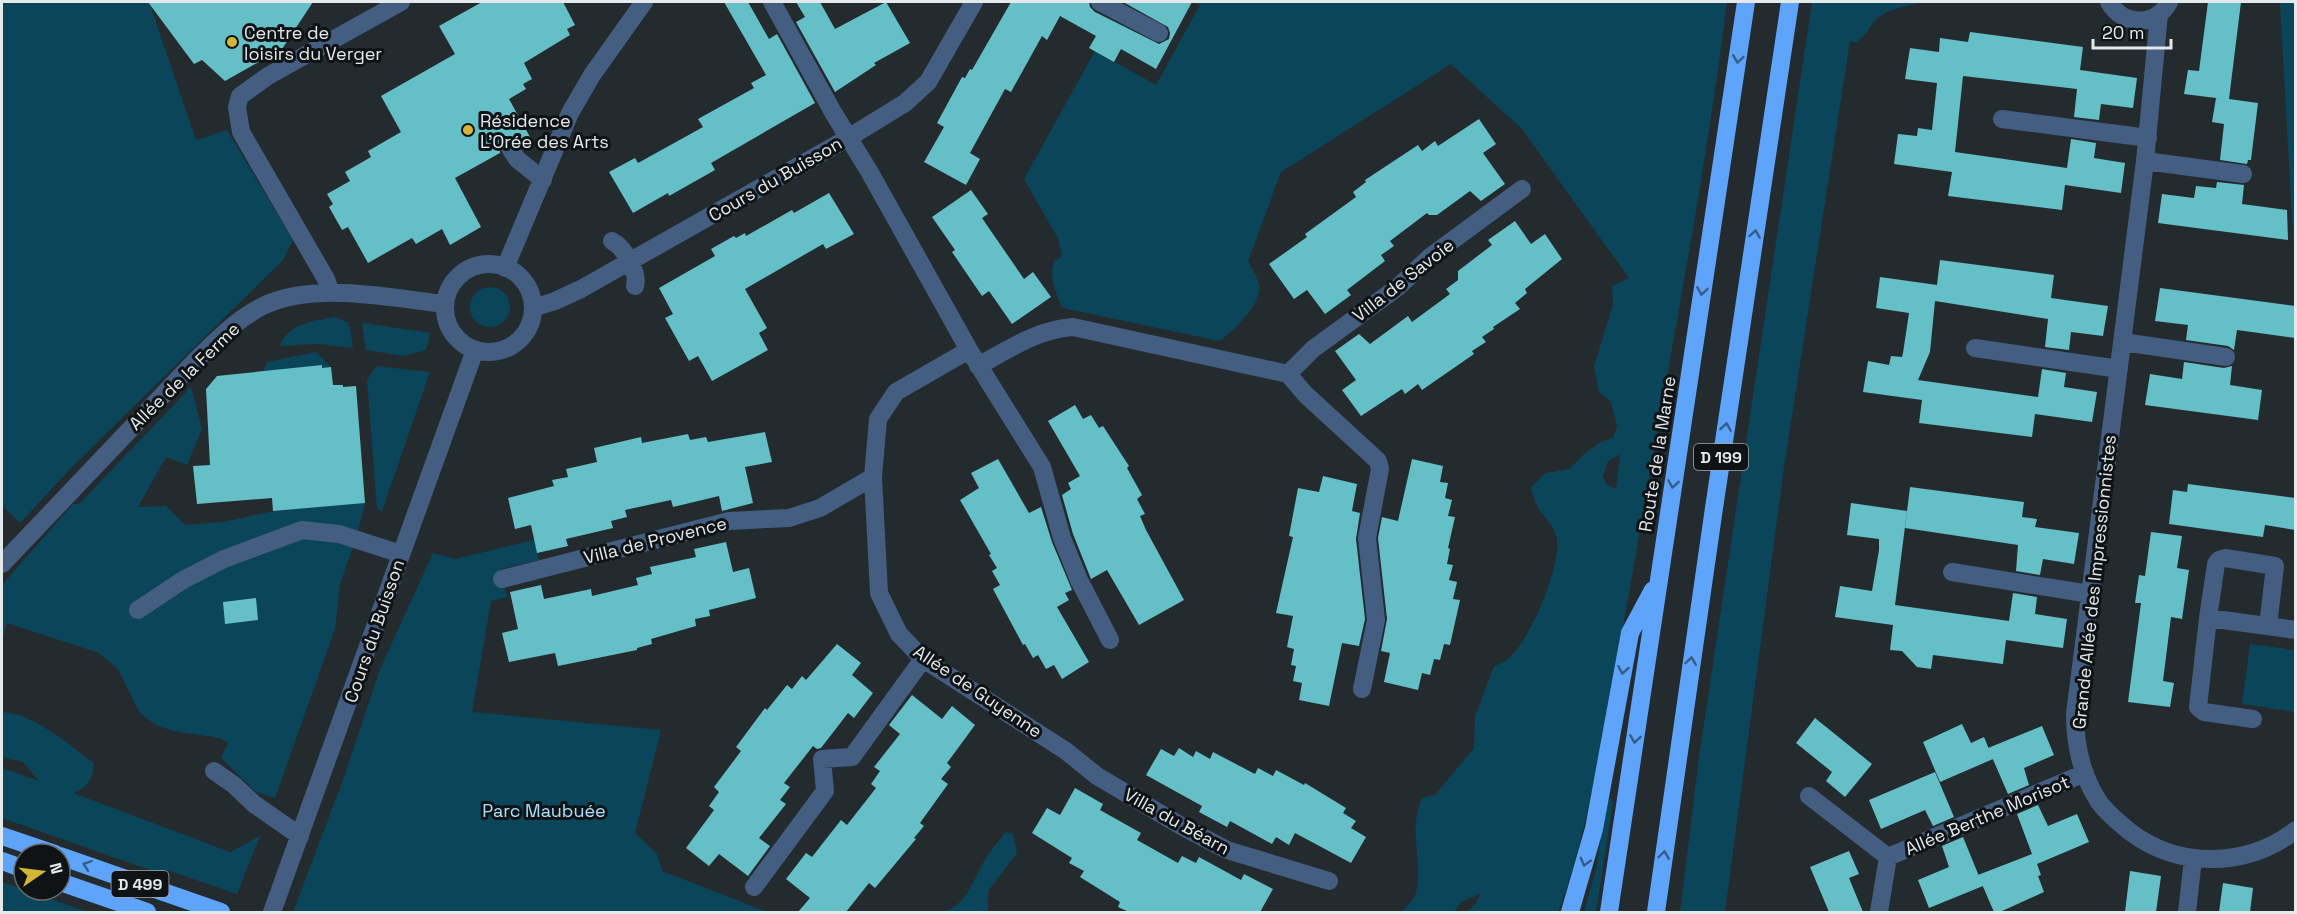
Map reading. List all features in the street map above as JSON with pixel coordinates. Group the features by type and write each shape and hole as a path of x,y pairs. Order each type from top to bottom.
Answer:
{"highway":[{"name":"Route de la Marne","path":"1609,912 1746,2"},
{"name":"D 199","path":"1656,912 1790,2"},
{"path":"1570,912 1594,829 1630,633 1659,578"},
{"path":"2,836 20,842"},
{"name":"D 499","path":"72,860 221,912"},
{"name":"D 499","path":"72,886 147,912"}],"street":[{"path":"331,293 326,279 241,132 237,107 240,96 268,76 400,2"},
{"path":"505,268 570,113 592,75 644,2"},
{"path":"772,2 978,366 1042,467 1062,538 1079,580 1110,640"},
{"name":"Cours du Buisson","path":"533,308 567,297 848,138 905,103 928,82 974,2"},
{"path":"1100,2 1159,33"},
{"path":"2109,2 2117,14 2138,21 2149,19 2164,8"},
{"name":"Grande Allée des Impressionnistes","path":"2164,8 2075,714 2078,750 2085,773 2101,805 2139,839 2165,852 2193,859 2217,860 2257,852 2295,830"},
{"path":"2002,119 2148,138"},
{"path":"510,148 517,159 543,180"},
{"path":"2145,161 2243,174"},
{"name":"Villa de Savoie","path":"1288,374 1313,349 1398,287 1430,256 1522,189"},
{"path":"612,241 617,243 635,273 635,286"},
{"path":"482,265 505,268 516,274 525,284 531,296 533,308 531,322 515,344 496,351 476,350 456,337 449,327 445,316 448,293 453,282 471,268 482,265"},
{"name":"Allée de la Ferme","path":"2,564 56,505 230,328 265,305 295,297 331,293 445,304"},
{"path":"978,366 1041,333 1056,328 1073,327 1288,374 1305,394 1378,461 1380,469 1367,538 1376,620 1362,689"},
{"path":"2123,342 2226,357"},
{"path":"1975,348 2119,369"},
{"name":"Cours du Buisson","path":"272,912 476,350"},
{"name":"Allée de Guyenne","path":"969,350 896,392 878,419 873,477 879,593 898,634 923,659 1066,751 1097,776"},
{"name":"Villa de Provence","path":"502,579 729,521 789,518 820,508 873,477"},
{"path":"138,610 183,580 224,559 302,530 339,534 401,554"},
{"path":"2253,719 2204,712 2198,707 2208,618 2216,564 2219,560 2225,558 2275,566 2268,626"},
{"path":"1952,572 2090,594"},
{"path":"2208,618 2295,630"},
{"path":"754,886 825,791 822,759 852,757 923,659"},
{"path":"214,771 234,785 254,804 300,836"},
{"name":"Allée Berthe Morisot","path":"1888,857 2085,773"},
{"name":"Villa du Béarn","path":"1097,776 1227,850 1329,881"},
{"name":"Allée Berthe Morisot","path":"1809,796 1888,857"},
{"name":"Allée Berthe Morisot","path":"1879,912 1888,857"},
{"path":"2187,912 2193,859"}],"green space":[{"path":"2,2 149,2 196,140 227,130 293,240 283,260 72,467 20,523 2,506"},
{"path":"1194,2 1727,2 1698,200 1615,671 1582,835 1558,912 1467,912 1476,903 1481,893 1461,902 1454,912 1401,912 1412,901 1416,893 1418,869 1416,823 1422,798 1435,795 1474,748 1475,717 1494,666 1507,660 1525,638 1541,605 1554,569 1557,554 1556,536 1538,507 1531,488 1545,473 1569,469 1601,442 1613,438 1617,426 1611,402 1599,392 1594,366 1613,305 1612,286 1629,278 1522,129 1451,64 1281,172 1248,261 1259,283 1260,290 1257,299 1239,324 1219,341 1063,308 1057,297 1052,278 1055,260 1062,257 1059,240 1024,179 1095,51 1156,85 1200,5","holes":["1620,454 1616,489 1607,485 1603,476 1608,461"]},
{"path":"1812,2 1924,2 1885,13 1856,43 1850,41 1784,467 1725,912 1680,912 1699,757"},
{"path":"2280,2 2295,2 2295,271"},
{"path":"490,287 504,293 510,307 504,321 490,327 476,321 470,307 476,293"},
{"path":"335,317 349,323 353,348 317,344 280,346 289,332 295,328 310,322"},
{"path":"362,324 430,333 426,350 403,356 366,350"},
{"path":"316,352 331,367 322,368 321,365 263,372 267,362"},
{"path":"376,366 430,372 382,511 377,509 367,380"},
{"path":"191,387 202,429 187,465 166,457 138,507 166,506 185,525 223,522 273,511 365,503 356,539 340,584 335,629 275,798 256,792 221,758 228,743 220,738 173,731 156,725 141,714 118,669 99,653 7,623 2,641 2,585 73,504 79,504"},
{"name":"Parc Maubuée","path":"534,540 539,560 500,569 507,597 491,601 472,712 661,730 635,833 657,854 662,871 768,912 293,912 344,777 381,667 433,553 455,559"},
{"path":"2250,644 2295,650 2295,712 2242,704"},
{"path":"2,712 15,714 39,724 94,763 88,782 73,793 230,852 260,836 237,894 167,870 164,875 2,818 2,768 39,781 23,762 2,757"},
{"path":"1611,799 1613,802 1596,912 1584,912 1596,870 1606,801"},
{"path":"1006,832 1013,834 1017,853 988,891 988,912 942,912 951,909 965,897 988,855"},
{"path":"2,882 12,885 12,902 59,902 88,912 2,912"}],"building":[{"name":"Centre de loisirs du Verger","path":"148,2 313,2 282,49 225,81 202,60 194,64"},
{"name":"Résidence L’Orée des Arts","path":"482,2 563,2 575,25 567,29 570,35 524,63 532,79 523,84 526,89 509,99 530,137 520,143 515,138 504,138 500,143 500,153 455,178 481,227 450,245 442,229 416,244 412,238 368,263 348,227 342,230 329,207 333,204 327,194 350,181 345,172 371,157 368,151 401,132 381,96 455,54 439,26"},
{"path":"724,2 748,2 769,39 777,34 815,103 711,163 715,170 633,213 609,172 635,158 638,163 703,127 698,119 754,88 751,83 766,75"},
{"path":"796,2 820,2 835,29 886,2 910,43 874,63 876,65 835,92 796,22 805,17"},
{"path":"1011,2 1089,2 1095,12 1159,44 1169,39 1168,27 1123,2 1192,2 1156,69 1121,49 1114,62 1089,48 1096,36 1060,16 1047,40 1042,36 1011,92 1005,89 970,153 980,159 966,185 924,162 944,127 937,123 962,77 965,78 970,69 972,70"},
{"path":"2208,2 2241,2 2229,99 2258,103 2251,160 2248,160 2247,164 2220,160 2224,124 2212,122 2216,98 2184,94 2188,70 2199,71"},
{"path":"1970,32 2083,47 2080,70 2137,78 2133,108 2101,104 2099,120 2074,117 2077,89 1963,76 1955,152 2067,168 2071,139 2096,143 2094,158 2125,163 2121,193 2065,185 2062,210 1948,196 1952,172 1894,164 1898,134 1917,136 1918,128 1932,130 1937,83 1905,79 1910,48 1939,52 1940,38 1968,42"},
{"path":"1479,119 1496,144 1483,153 1505,184 1481,201 1470,191 1437,215 1427,213 1390,241 1394,246 1381,255 1385,261 1347,290 1351,295 1325,314 1307,290 1294,299 1269,264 1307,237 1305,234 1356,197 1353,192 1366,182 1365,180 1418,145 1422,151 1435,141 1438,146"},
{"path":"2217,182 2244,185 2242,204 2287,210 2288,240 2158,223 2162,194 2194,198 2196,186 2216,188"},
{"path":"971,190 988,214 982,218 1024,279 1033,272 1051,297 1012,324 989,291 982,296 952,252 955,250 932,217"},
{"path":"829,193 854,234 826,249 823,244 745,289 767,328 759,333 768,350 712,381 698,356 689,361 665,318 673,314 659,288 715,256 711,249 734,236 736,238 745,233 746,236 792,210 794,213"},
{"path":"1515,221 1531,244 1545,234 1562,259 1525,289 1527,293 1515,303 1520,309 1482,337 1486,342 1472,351 1474,354 1422,390 1418,384 1405,394 1402,389 1361,416 1342,390 1356,380 1335,351 1359,334 1370,344 1408,316 1412,322 1450,294 1446,289 1458,280 1458,271 1492,245 1488,240"},
{"path":"1940,260 2054,275 2051,298 2108,306 2103,336 2071,332 2069,350 2045,347 2048,319 1935,301 1930,352 1918,380 2038,397 2042,369 2066,373 2064,387 2097,392 2092,422 2035,414 2032,437 1919,423 1922,400 1863,392 1868,361 1889,365 1891,356 1902,357 1909,313 1876,308 1880,277 1937,285"},
{"path":"2160,288 2295,306 2295,338 2237,330 2234,350 2228,346 2186,340 2188,325 2155,321"},
{"path":"2184,362 2224,368 2232,366 2230,385 2262,390 2258,420 2145,405 2150,374 2182,379"},
{"path":"322,365 322,368 331,367 333,385 356,386 365,503 273,511 272,498 197,504 193,466 210,465 206,389 217,376"},
{"path":"1075,405 1083,419 1091,415 1099,428 1103,426 1129,466 1127,468 1142,495 1137,499 1145,514 1140,516 1184,600 1139,625 1107,570 1091,579 1073,534 1062,495 1071,489 1068,483 1080,476 1048,421"},
{"path":"765,432 772,462 745,467 753,503 722,511 719,496 673,507 671,500 625,510 627,517 611,521 613,528 566,539 568,546 537,553 531,525 515,529 508,498 554,486 552,480 568,477 566,469 597,462 594,448 641,437 642,443 688,434 690,440 706,437 708,442"},
{"path":"998,459 1029,513 1041,507 1052,542 1072,590 1065,593 1069,600 1057,607 1089,662 1062,679 1054,665 1046,669 1038,655 1033,658 1025,644 1023,645 993,589 1000,585 992,571 997,568 989,555 991,554 960,500 979,488 971,473"},
{"path":"1412,459 1443,466 1440,482 1448,483 1445,498 1452,500 1448,516 1455,517 1448,548 1450,549 1447,564 1453,565 1449,580 1457,582 1453,599 1460,600 1450,645 1444,644 1440,660 1434,659 1430,675 1422,673 1418,690 1384,682 1390,653 1381,651 1387,619 1378,538 1382,517 1398,521"},
{"path":"1323,476 1357,484 1352,511 1360,513 1356,539 1365,619 1359,646 1342,643 1329,706 1299,700 1302,683 1293,681 1296,666 1291,665 1294,649 1287,647 1293,616 1276,613 1293,537 1289,536 1298,488 1319,492"},
{"path":"2188,484 2295,498 2295,530 2265,525 2263,537 2169,524 2173,490 2187,492"},
{"path":"1910,487 2024,502 2022,517 2037,519 2035,527 2079,533 2074,564 2043,559 2040,575 2016,571 2018,545 1905,528"},
{"path":"1851,503 1907,511 1895,605 2009,621 2013,593 2037,597 2035,614 2067,619 2063,648 2006,640 2003,664 1933,655 1931,669 1917,667 1902,651 1890,650 1893,625 1835,617 1840,586 1872,591 1879,550 1879,539 1847,535"},
{"path":"2151,532 2182,536 2177,568 2189,570 2182,619 2171,617 2163,681 2174,683 2170,707 2128,702 2141,603 2135,603 2139,575 2145,576"},
{"path":"726,542 733,572 749,568 756,598 709,610 710,616 695,619 696,626 651,639 652,644 637,648 637,650 558,666 555,653 509,662 502,633 518,629 510,592 541,585 544,599 591,589 592,596 638,585 636,578 652,574 650,567 696,557 694,549"},
{"path":"256,598 258,620 225,624 223,602"},
{"path":"837,644 861,663 852,675 873,693 854,718 848,713 821,748 817,749 813,746 784,783 790,787 780,800 786,804 759,838 770,846 748,876 719,854 709,866 686,848 714,810 709,806 719,792 714,787 741,751 736,747 765,708 767,710 787,685 792,689 802,676 806,680"},
{"path":"912,695 942,719 952,706 975,725 947,763 951,767 941,779 948,784 920,823 924,826 914,838 916,839 875,888 869,883 846,912 798,912 810,898 786,879 806,853 812,857 841,820 847,825 876,788 871,784 880,771 874,767 900,734 889,725"},
{"path":"1815,718 1872,764 1845,797 1826,781 1832,772 1796,743"},
{"path":"1962,724 1971,743 1984,737 1993,759 1940,782 1923,742"},
{"path":"2042,726 2054,755 2024,768 2029,785 2008,794 1988,748"},
{"path":"1179,748 1193,757 1196,751 1210,759 1213,752 1255,774 1258,768 1273,776 1276,770 1304,785 1305,783 1346,808 1343,813 1356,821 1351,828 1366,837 1351,863 1295,833 1289,845 1276,837 1272,844 1230,821 1227,827 1199,812 1202,806 1146,775 1161,749 1174,756"},
{"path":"1935,772 1954,817 1933,826 1925,810 1881,829 1869,800"},
{"path":"1075,788 1103,804 1100,810 1141,833 1137,840 1178,863 1182,856 1196,863 1199,857 1241,880 1244,874 1273,889 1260,912 1129,912 1118,907 1120,902 1080,877 1084,871 1069,863 1072,858 1032,833 1047,808 1060,815"},
{"path":"2038,805 2048,826 2077,814 2089,842 2037,864 2041,875 2038,876 2044,892 2000,912 1994,912 1978,875 2032,854 2017,814"},
{"path":"1963,837 1983,886 1929,908 1918,880 1949,867 1942,846"},
{"path":"1849,851 1859,874 1849,878 1863,912 1829,912 1810,867"},
{"path":"2130,871 2161,876 2156,912 2125,912"},
{"path":"2223,883 2253,888 2250,912 2219,912"}],"place":[{"name":"Centre de loisirs du Verger","path":"232,42"},
{"name":"Résidence L’Orée des Arts","path":"468,130"}]}
